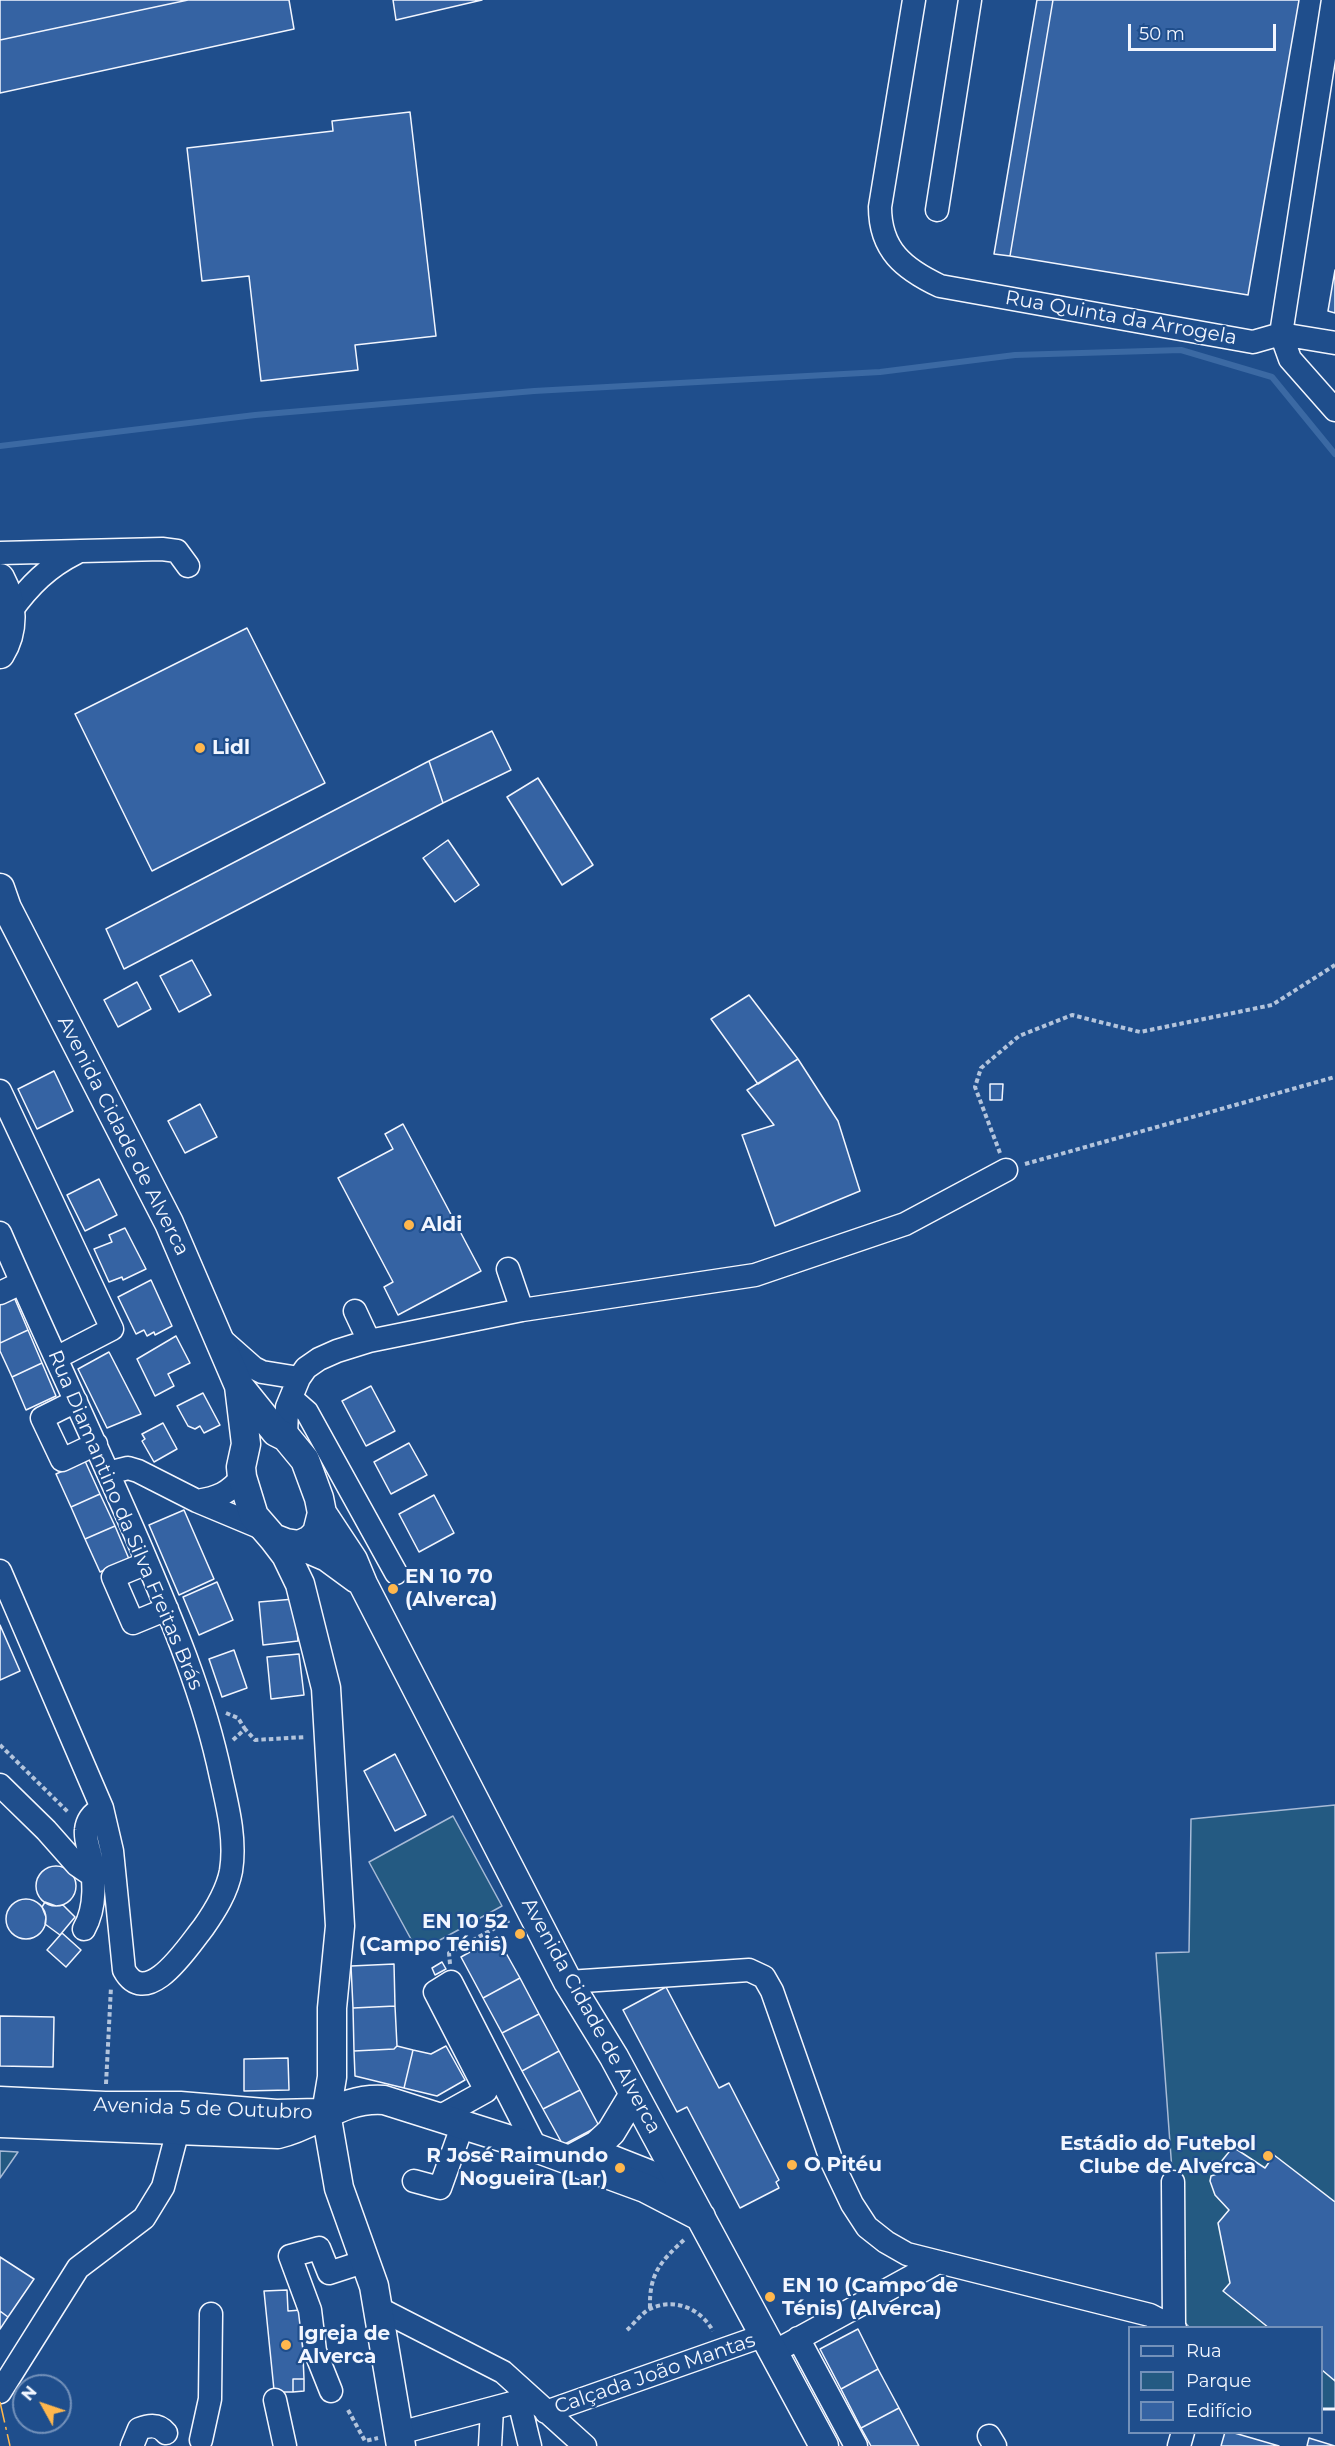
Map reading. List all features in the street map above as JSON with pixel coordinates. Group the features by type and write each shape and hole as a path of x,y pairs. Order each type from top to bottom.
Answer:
{"main road":[{"path":"0,578 8,594 11,610 10,629 0,654"},
{"name":"Avenida Cidade de Alverca","path":"0,888 7,908 170,1223 240,1386 305,1460 322,1513 353,1560 363,1584 568,1982 634,2094 702,2219 779,2341 824,2446"},
{"name":"Avenida Cidade de Alverca","path":"240,1386 246,1444 241,1467 249,1503 278,1537 327,1557 363,1584"},
{"path":"246,1444 254,1436 264,1432 281,1434"},
{"path":"322,1513 317,1533 310,1540 278,1537 300,1584 326,1689 340,1926 332,2008 332,2077 326,2113 339,2188 374,2286 400,2440"},
{"path":"568,2160 597,2145 611,2132 634,2094"},
{"name":"Avenida 5 de Outubro","path":"0,2123 326,2113 340,2106 367,2099 384,2100 536,2148 645,2188 702,2219"},
{"name":"Avenida 5 de Outubro","path":"0,2101 105,2106 179,2118"}],"street":[{"name":"Rua Quinta da Arrogela","path":"914,0 880,207 880,226 889,247 915,274 940,286 1253,342 1281,333"},
{"path":"936,210 970,0"},
{"path":"1333,0 1281,333 1290,359 1335,410"},
{"path":"1281,333 1335,343"},
{"path":"0,553 162,549 177,551 188,566"},
{"path":"11,610 24,593 54,564 81,551"},
{"path":"0,1091 112,1329 56,1358"},
{"path":"281,1434 287,1407 295,1388 306,1368 319,1359 369,1341 522,1310 755,1275 905,1224 1006,1170"},
{"name":"Rua Diamantino da Silva Freitas Brás","path":"1,1237 96,1444 194,1675 217,1755 231,1822 232,1857 226,1887 212,1915 164,1976 145,1983 122,1981"},
{"path":"508,1269 522,1310"},
{"path":"0,1293 21,1283"},
{"path":"355,1311 369,1341"},
{"path":"218,1336 254,1368 295,1388 396,1573"},
{"path":"76,1401 42,1418 62,1460 96,1444"},
{"path":"108,1473 128,1468 138,1471 197,1501 278,1537"},
{"path":"197,1501 216,1498 226,1493 242,1477"},
{"path":"343,1545 374,1533"},
{"path":"147,1563 113,1578 133,1623 167,1608"},
{"path":"0,1571 102,1808 112,1851 122,1961 127,1976 122,1981"},
{"path":"0,1785 46,1830 83,1871 93,1876"},
{"path":"84,1929 91,1913 93,1876 85,1834 86,1827 93,1815 102,1808"},
{"path":"568,1982 749,1970 764,1977 772,1991 832,2162 852,2204 867,2227 886,2242 907,2254 1150,2316 1173,2326"},
{"path":"414,2181 440,2188 451,2120 486,2091 435,1992 451,1982 536,2148"},
{"path":"0,2392 78,2268 144,2218 163,2187 179,2118"},
{"path":"568,2160 608,2155 684,2185"},
{"path":"1173,2182 1175,2326"},
{"path":"885,2289 890,2270 886,2242"},
{"path":"331,2391 315,2351 310,2310 290,2256 319,2248 329,2273 366,2261"},
{"name":"Calçada João Mantas","path":"400,2440 492,2409 532,2404 695,2360 779,2341 938,2262"},
{"path":"378,2308 503,2372 532,2404 585,2446"},
{"path":"159,2440 181,2431 205,2443 210,2399 211,2314"},
{"path":"779,2341 856,2446"},
{"path":"275,2400 285,2446"},
{"path":"530,2446 532,2404"},
{"path":"490,2446 492,2409"},
{"path":"132,2446 139,2429 150,2425 162,2428 159,2440"}],"path":[{"path":"1335,965 1272,1005 1140,1032 1072,1015 1019,1036 981,1068 975,1087 1006,1170 1335,1077"},
{"path":"217,1755 245,1729 255,1740 265,1740"},
{"path":"0,1745 33,1779 86,1827"},
{"path":"451,1982 449,1953 531,1907"},
{"path":"106,2094 122,1981"},
{"path":"650,2308 650,2290 656,2269 702,2219"},
{"path":"627,2330 650,2308 675,2304 694,2310 706,2318 713,2331 695,2360"},
{"path":"348,2410 365,2441 400,2440"}],"green space":[{"name":"Estádio do Futebol Clube de Alverca","path":"1335,1805 1335,2409 1323,2409 1323,2326 1188,2326 1183,2320 1156,1953 1189,1952 1191,1819"},
{"path":"453,1816 502,1906 418,1952 369,1862"},
{"path":"0,2151 18,2152 0,2178"}],"building":[{"path":"0,0 188,0 0,40"},
{"path":"188,0 289,0 294,29 0,93 0,40"},
{"path":"393,0 482,0 396,20"},
{"path":"1037,0 1053,0 1010,256 994,254"},
{"path":"1053,0 1299,0 1248,295 1010,256"},
{"path":"410,112 436,336 355,345 358,370 261,381 249,276 202,281 187,148 333,131 332,121"},
{"path":"1335,270 1335,313 1328,311"},
{"name":"Lidl","path":"247,628 325,783 152,871 75,714"},
{"path":"492,731 511,770 443,803 429,761"},
{"path":"429,761 443,803 124,969 106,929"},
{"path":"538,778 593,865 562,885 507,797"},
{"path":"448,840 479,885 455,902 423,858"},
{"path":"192,960 211,995 179,1012 160,976"},
{"path":"137,982 151,1009 118,1027 104,1000"},
{"path":"749,995 798,1059 758,1084 711,1019"},
{"path":"798,1059 838,1121 860,1191 775,1226 742,1135 774,1125 747,1090"},
{"path":"54,1071 73,1111 37,1129 18,1089"},
{"path":"990,1084 1003,1084 1002,1100 990,1100"},
{"path":"200,1104 217,1137 185,1153 168,1121"},
{"name":"Aldi","path":"403,1124 481,1271 398,1315 384,1287 393,1282 338,1178 393,1149 385,1134"},
{"path":"99,1179 117,1215 85,1231 67,1195"},
{"path":"125,1228 146,1269 123,1280 122,1277 109,1282 94,1249 112,1242 109,1235"},
{"path":"151,1280 172,1326 155,1335 154,1332 147,1336 144,1330 136,1334 118,1297"},
{"path":"14,1297 28,1330 0,1343 0,1303"},
{"path":"28,1330 42,1363 12,1377 0,1351 0,1343"},
{"path":"176,1336 190,1363 168,1374 174,1386 155,1396 137,1359"},
{"path":"109,1352 141,1414 107,1428 78,1369"},
{"path":"42,1363 56,1396 26,1410 12,1377"},
{"path":"371,1386 395,1431 366,1446 342,1401"},
{"path":"203,1393 220,1425 204,1433 200,1426 195,1429 188,1426 177,1406"},
{"path":"163,1423 177,1449 154,1462 142,1441 145,1439 142,1434"},
{"path":"409,1443 427,1475 391,1494 374,1462"},
{"path":"85,1461 100,1494 71,1507 56,1474"},
{"path":"100,1494 115,1526 85,1539 71,1507"},
{"path":"434,1495 454,1533 419,1552 399,1514"},
{"path":"184,1510 214,1579 179,1595 149,1525"},
{"path":"115,1526 129,1559 100,1572 85,1539"},
{"path":"217,1582 233,1620 199,1635 183,1597"},
{"path":"294,1599 298,1641 263,1645 259,1602"},
{"path":"0,1625 20,1671 0,1680"},
{"path":"234,1650 247,1688 222,1697 209,1659"},
{"path":"299,1654 304,1695 271,1699 267,1657"},
{"path":"395,1754 426,1815 395,1831 364,1771"},
{"path":"56,1866 70,1872 76,1886 70,1900 56,1906 42,1900 36,1886 42,1872"},
{"path":"26,1899 40,1905 46,1919 40,1933 26,1939 12,1933 6,1919 12,1905"},
{"path":"45,1902 56,1906 63,1905 75,1917 60,1935 45,1924 46,1917 42,1907"},
{"path":"62,1933 81,1950 66,1967 47,1950"},
{"path":"497,1937 520,1978 483,1998 461,1957"},
{"path":"442,1962 446,1969 435,1975 432,1968"},
{"path":"394,1964 395,2006 353,2008 351,1966"},
{"path":"520,1978 539,2014 502,2033 483,1998"},
{"path":"666,1987 719,2088 729,2083 779,2180 776,2182 779,2188 740,2208 687,2107 677,2112 623,2010"},
{"path":"395,2006 397,2046 394,2049 354,2051 353,2008"},
{"path":"539,2014 559,2051 522,2071 502,2033"},
{"path":"0,2016 54,2017 53,2067 0,2066"},
{"path":"397,2046 413,2050 404,2088 355,2076 354,2051 394,2049"},
{"path":"446,2046 465,2080 437,2096 404,2088 413,2050 431,2054"},
{"path":"559,2051 580,2090 543,2109 522,2071"},
{"path":"288,2058 289,2090 244,2091 244,2059"},
{"path":"580,2090 599,2126 563,2145 543,2109"},
{"path":"1233,2147 1265,2168 1274,2155 1335,2202 1335,2381 1323,2371 1323,2326 1267,2326 1223,2291 1230,2283 1218,2223 1229,2210 1215,2195 1210,2181 1211,2176 1217,2174 1220,2163"},
{"path":"0,2257 34,2279 8,2317 0,2311"},
{"name":"Igreja de Alverca","path":"287,2290 288,2311 301,2310 304,2379 293,2379 293,2392 280,2392 275,2400 264,2291"},
{"path":"0,2311 8,2317 0,2329"},
{"path":"858,2329 878,2369 841,2389 820,2349"},
{"path":"878,2369 899,2408 861,2428 841,2389"},
{"path":"293,2379 304,2379 304,2391 293,2392"},
{"path":"899,2408 919,2446 871,2446 861,2428"},
{"path":"1224,2434 1238,2434 1279,2446 1221,2446"},
{"path":"1309,2438 1335,2446 1307,2446"}],"waterway":[{"path":"0,446 255,415 534,391 880,372 1015,355 1181,350 1272,377 1335,454"}],"wall":[{"path":"1323,2409 1335,2409"}],"power":[{"path":"0,2402 10,2446"}],"place":[{"name":"Lidl","path":"200,748"},
{"name":"Aldi","path":"409,1225"},
{"name":"EN 10 70 (Alverca)","path":"393,1589"},
{"name":"EN 10 52 (Campo Ténis)","path":"520,1934"},
{"name":"Estádio do Futebol Clube de Alverca","path":"1268,2156"},
{"name":"O Pitéu","path":"792,2165"},
{"name":"R José Raimundo Nogueira (Lar)","path":"620,2168"},
{"name":"EN 10 (Campo de Ténis) (Alverca)","path":"770,2297"},
{"name":"Igreja de Alverca","path":"286,2345"}]}
